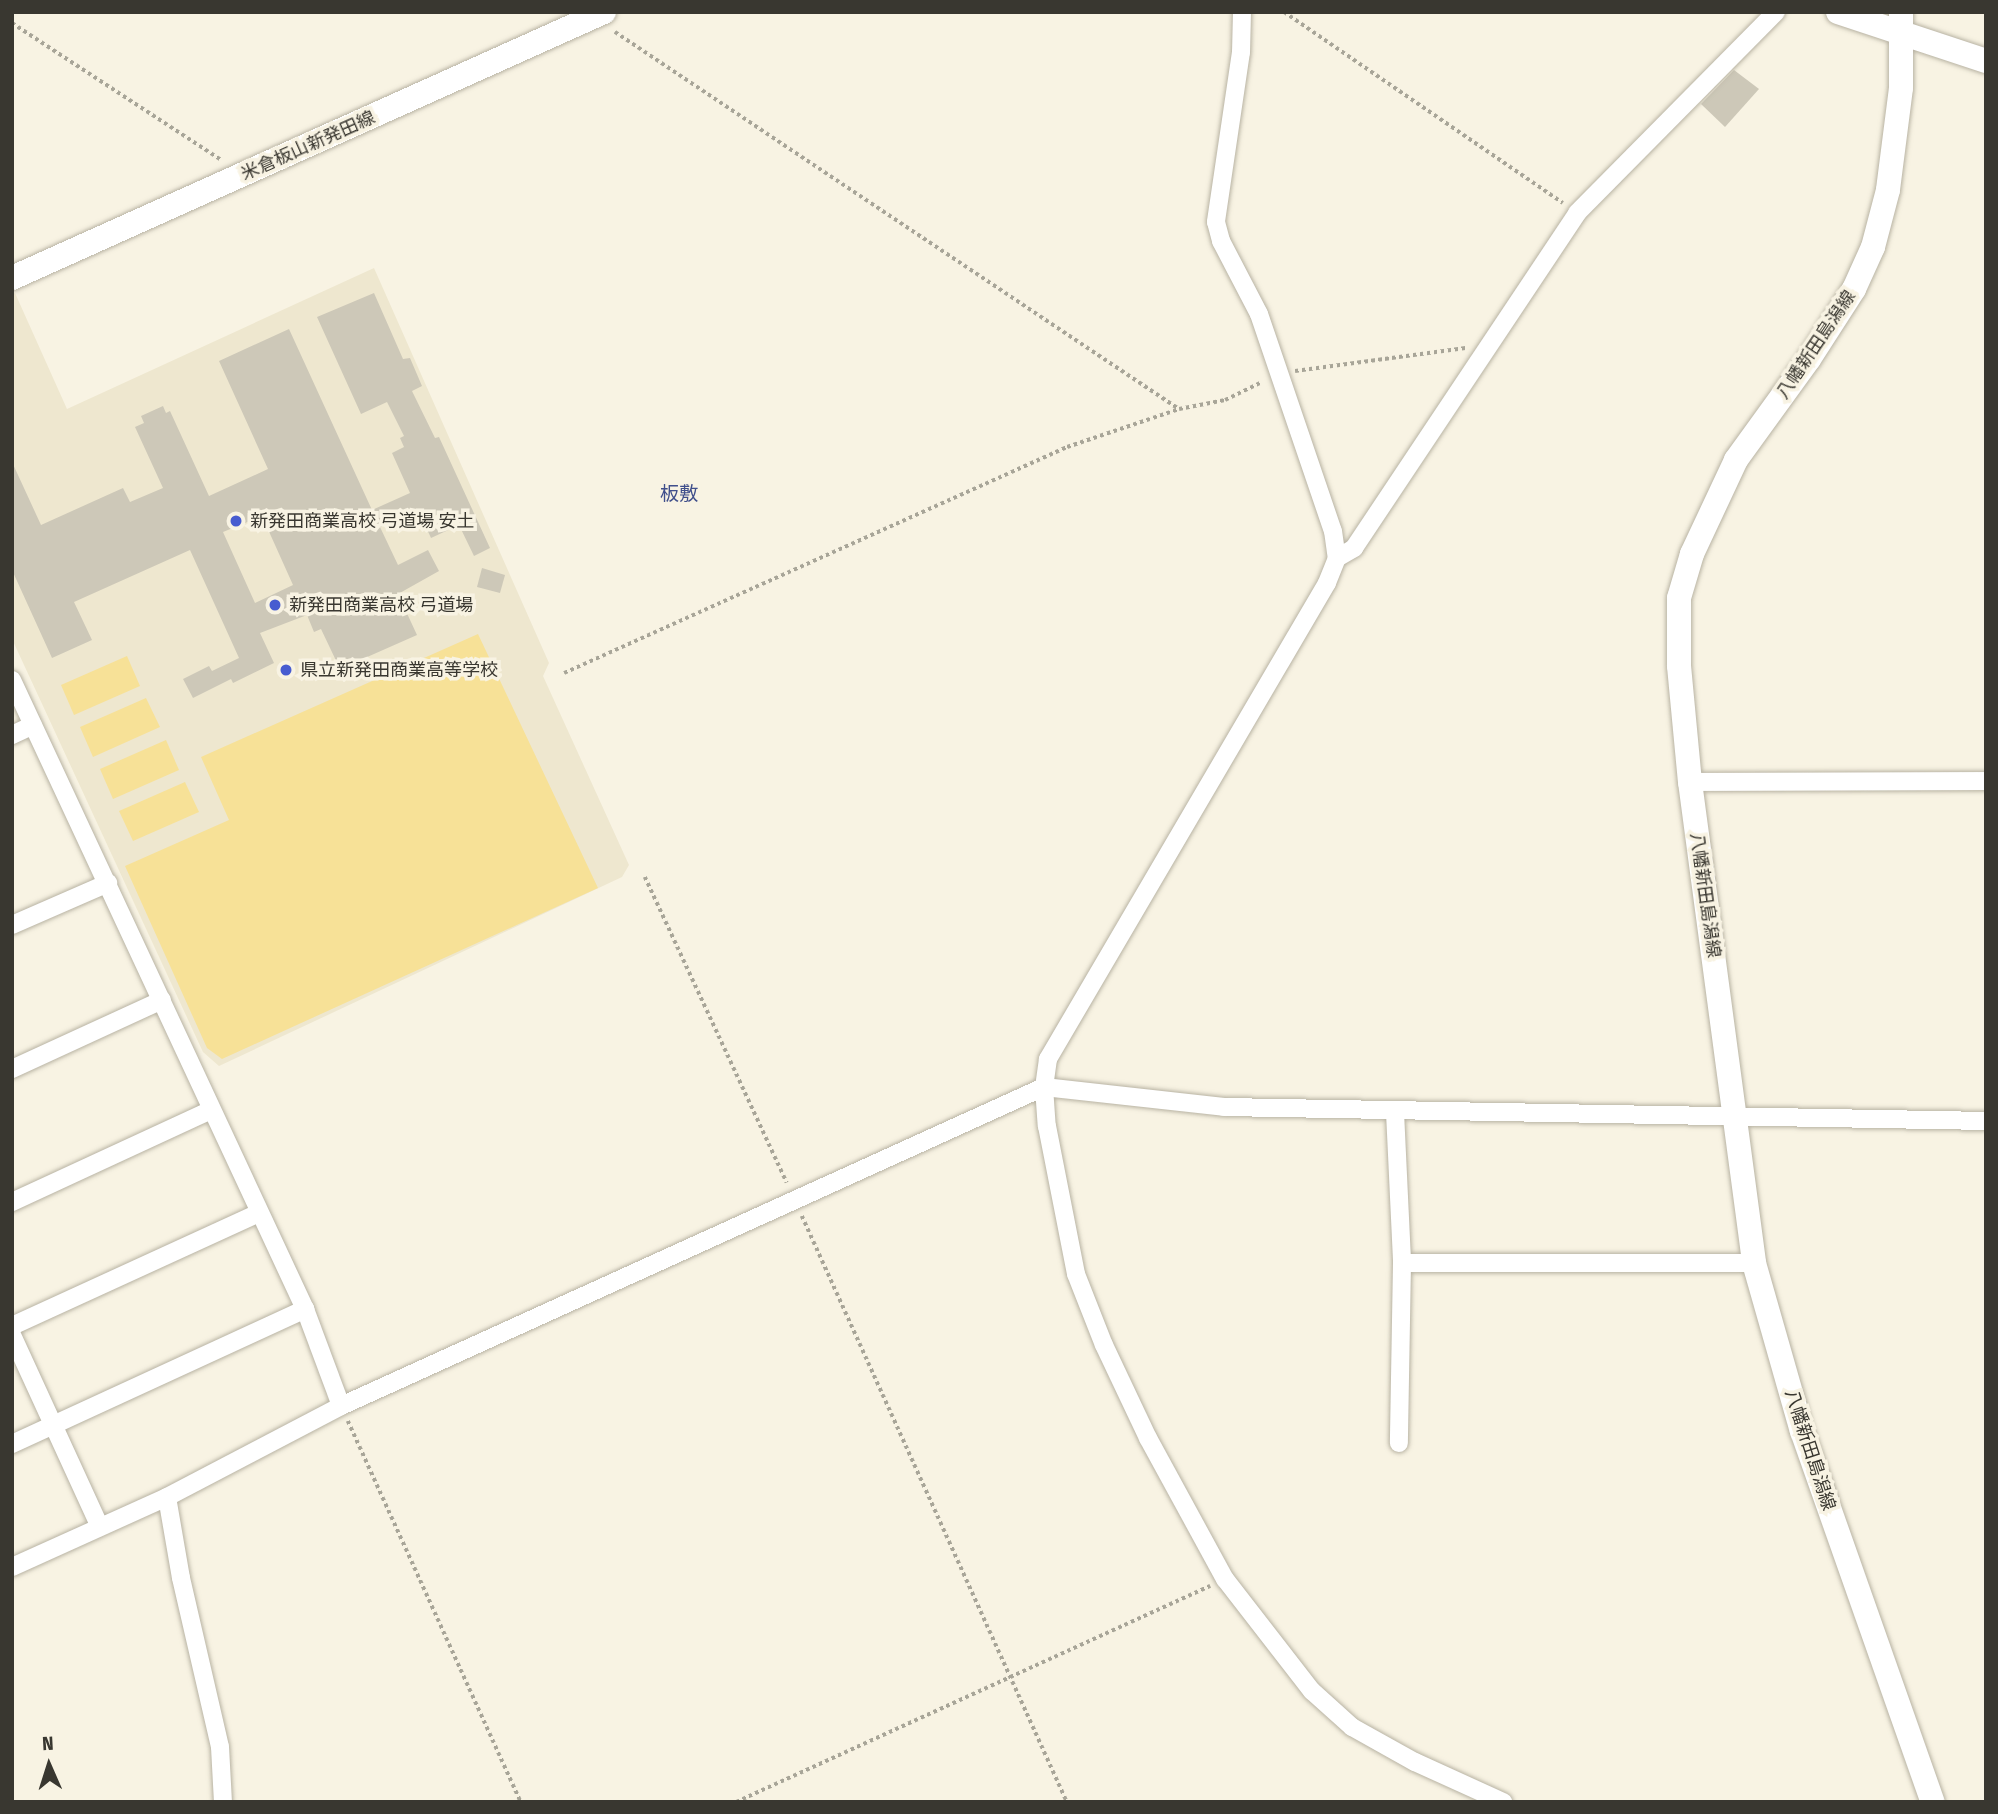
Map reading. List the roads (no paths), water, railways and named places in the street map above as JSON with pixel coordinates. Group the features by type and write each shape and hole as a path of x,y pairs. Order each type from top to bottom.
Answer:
{"main road":[{"path":"1838,12 1901,22 1986,61"},
{"name":"米倉板山新発田線","path":"12,278 601,14"},
{"name":"八幡新田島潟線","path":"1901,22 1901,88 1888,190 1873,247 1854,289 1809,359 1736,460 1692,554 1679,598 1679,666 1690,782 1754,1263 1802,1431 1933,1802"}],"street":[{"path":"1242,12 1241,52 1216,222 1221,241 1259,314 1332,531 1337,558 1327,583 1048,1059 1044,1087 1047,1126 1076,1273 1104,1345 1148,1437 1225,1579 1312,1691 1352,1727 1415,1762 1503,1802"},
{"path":"1337,558 1354,548 1577,213 1776,12"},
{"path":"12,680 305,1309 341,1406"},
{"path":"12,736 33,725"},
{"path":"1690,782 1986,781"},
{"path":"12,925 108,883"},
{"path":"12,1069 162,1000"},
{"path":"12,1567 167,1497 341,1406 1044,1087 1224,1107 1986,1121"},
{"path":"12,1202 211,1110"},
{"path":"1395,1112 1402,1263 1399,1443"},
{"path":"12,1326 260,1213"},
{"path":"1402,1263 1754,1263"},
{"path":"12,1444 305,1309"},
{"path":"12,1335 100,1527"},
{"path":"167,1497 181,1578 220,1747 223,1802"}],"place":[{"name":"新発田商業高校 弓道場 安土","path":"236,521"},
{"name":"新発田商業高校 弓道場","path":"275,605"},
{"name":"県立新発田商業高等学校","path":"286,670"}],"district":[{"name":"板敷","path":"679,494"}]}
